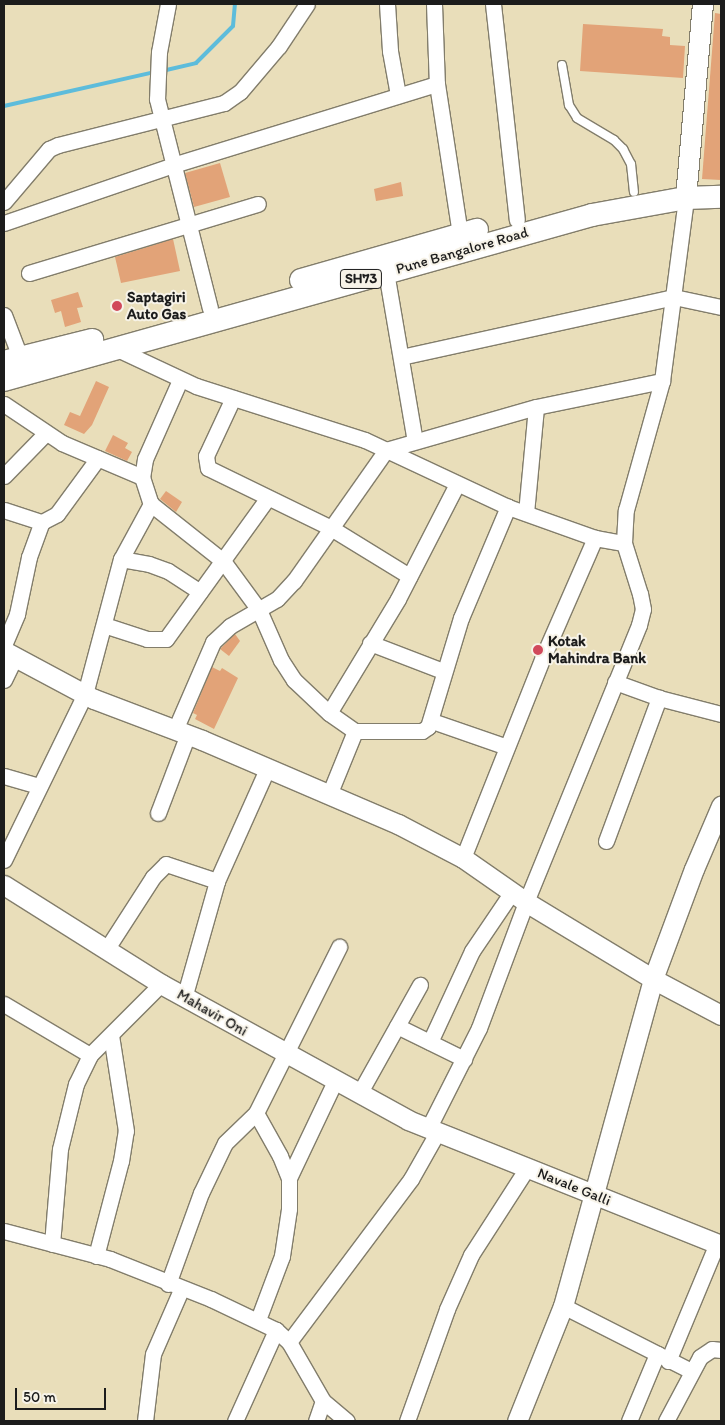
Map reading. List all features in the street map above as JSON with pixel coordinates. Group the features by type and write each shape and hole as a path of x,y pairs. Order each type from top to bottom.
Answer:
{"main road":[{"path":"687,190 704,4"},
{"name":"Pune Bangalore Road","path":"4,380 592,215 687,190 721,184"},
{"name":"Pune Bangalore Road","path":"12,359 210,308 460,235 634,192 687,190 721,197"}],"street":[{"path":"168,4 160,52 157,99 187,225 210,308"},
{"path":"4,202 33,172 48,149 224,103 240,92 279,46 307,4"},
{"path":"387,4 390,51 398,95"},
{"path":"434,4 437,84 460,235"},
{"path":"493,4 516,220"},
{"path":"4,223 173,165 437,84"},
{"path":"289,1342 411,1179 493,995 519,897 615,682 643,609 624,543 626,510 662,381 687,190"},
{"path":"29,273 258,204"},
{"path":"386,272 415,441"},
{"path":"401,357 674,297 721,308"},
{"path":"4,315 12,359"},
{"path":"115,348 180,380 365,440 508,507 596,538 624,543"},
{"path":"180,380 145,459 142,477 151,504 223,560 259,610 281,660 294,680 329,713 355,731 422,731 432,721 442,671 461,618 508,507"},
{"path":"158,813 181,732 214,642 230,626 277,599 294,581 386,450 536,407 662,381"},
{"path":"233,398 206,462 218,475 331,528 410,576"},
{"path":"4,404 45,434 142,477"},
{"path":"526,513 536,407"},
{"path":"4,476 45,434"},
{"path":"4,680 7,651 29,557 42,522 57,514 98,458"},
{"path":"329,713 410,576 457,484"},
{"path":"104,625 147,639 166,639 266,499"},
{"path":"4,860 84,694 121,559 151,504"},
{"path":"4,510 42,522"},
{"path":"463,858 507,747 596,538"},
{"path":"121,559 149,564 168,571 200,592"},
{"path":"370,643 442,671"},
{"path":"7,651 84,694 181,732 398,824 463,858 519,897 653,979 721,1015"},
{"path":"615,682 659,698 721,714"},
{"path":"606,841 659,698"},
{"path":"432,721 507,747"},
{"path":"329,795 355,731"},
{"path":"184,998 217,881 267,769"},
{"path":"4,776 40,786"},
{"path":"517,1421 563,1306 596,1197 653,979 694,869 721,806"},
{"path":"106,950 153,877 166,864 217,881"},
{"name":"Mahavir Oni","path":"4,885 184,998 287,1056 432,1131"},
{"path":"430,1042 472,951 519,897"},
{"path":"145,1421 153,1354 175,1287 201,1193 226,1143 256,1114 287,1056 339,947"},
{"path":"52,1244 60,1149 76,1084 90,1055 161,984"},
{"path":"359,1094 420,985"},
{"path":"4,1004 90,1055"},
{"path":"397,1026 464,1058"},
{"path":"96,1256 121,1162 126,1131 111,1035"},
{"path":"289,1178 335,1081"},
{"path":"256,1114 280,1156 289,1178 289,1209 282,1256 258,1320"},
{"name":"Navale Galli","path":"432,1131 719,1244"},
{"path":"407,1421 447,1309 471,1255 527,1168"},
{"path":"4,1231 96,1256 258,1320 276,1330 289,1342 323,1401 347,1421"},
{"path":"629,1421 719,1244"},
{"path":"563,1306 691,1371"},
{"path":"235,1421 276,1330"},
{"path":"666,1421 691,1371 706,1352 712,1349 721,1350"},
{"path":"316,1421 323,1401"}],"lane":[{"path":"562,65 569,105 576,118 614,140 623,148 631,164 634,192"}],"building":[{"path":"715,13 721,14 721,180 702,179"},
{"path":"583,24 663,29 662,36 670,37 670,45 685,46 683,78 580,71"},
{"path":"220,163 230,197 194,207 185,173"},
{"path":"401,182 403,196 376,201 374,189"},
{"path":"173,239 180,271 121,283 115,257"},
{"path":"78,292 83,307 77,308 81,322 65,327 61,311 55,313 51,300"},
{"path":"96,381 109,387 92,425 84,434 64,425 70,412 80,416"},
{"path":"113,435 128,443 125,448 132,452 127,461 105,451"},
{"path":"166,491 182,502 176,512 160,499"},
{"path":"235,634 240,641 229,656 220,649"},
{"path":"212,667 220,671 222,668 238,678 214,729 195,719 197,715 193,713"}],"waterway":[{"path":"162,71 196,63 233,26 235,4"},
{"path":"4,106 155,72"}],"place":[{"name":"Saptagiri Auto Gas","path":"117,306"},
{"name":"Kotak Mahindra Bank","path":"538,650"}]}
